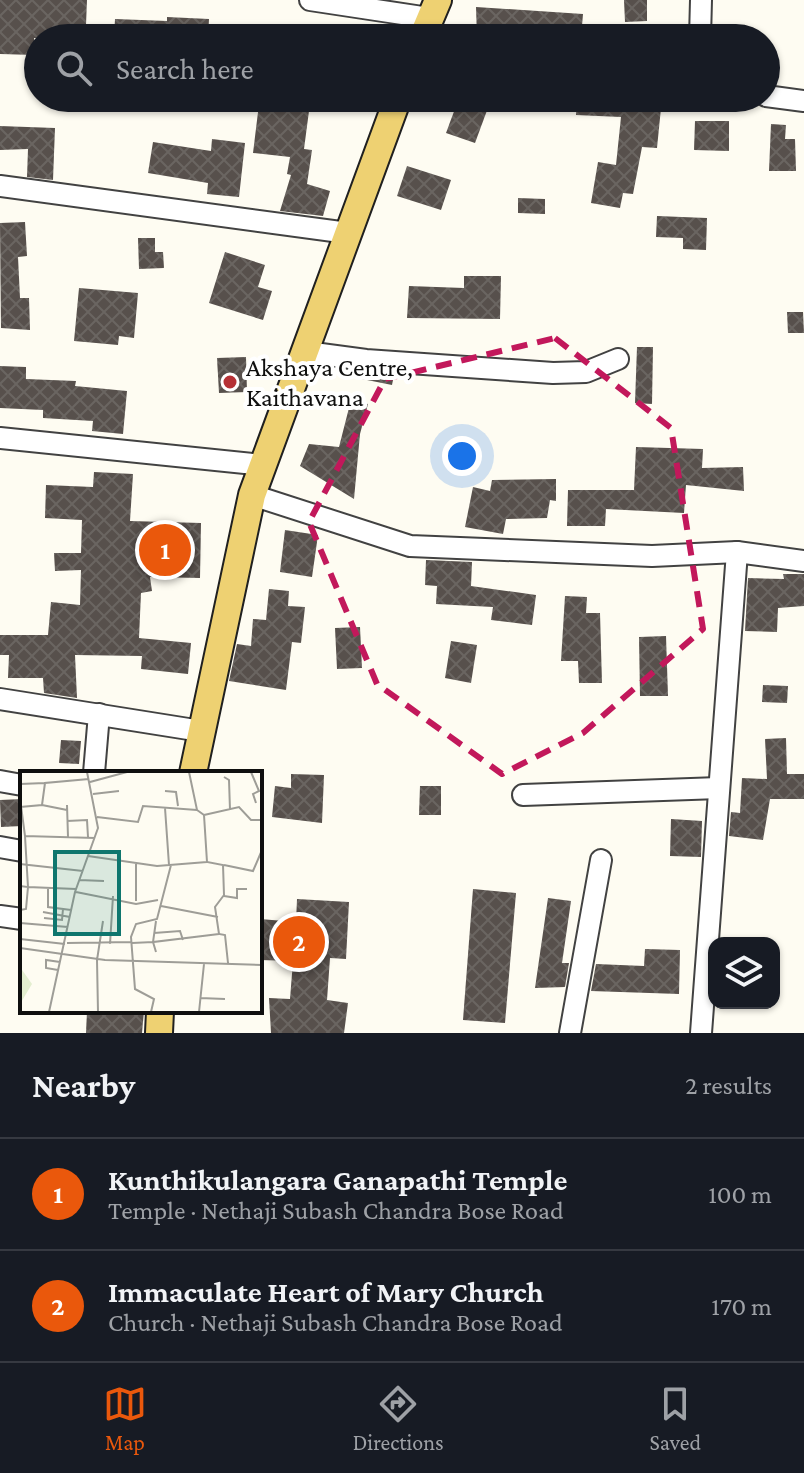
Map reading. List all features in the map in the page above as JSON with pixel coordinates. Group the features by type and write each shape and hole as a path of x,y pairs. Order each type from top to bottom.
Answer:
{"main road":[{"path":"193,771 252,495 393,112"},
{"path":"159,1033 160,1013"}],"street":[{"path":"310,0 339,2 430,19"},
{"path":"700,24 701,0"},
{"path":"780,98 804,101"},
{"path":"0,186 348,233"},
{"path":"306,352 366,360 553,373 586,372 618,359"},
{"path":"0,438 263,465"},
{"path":"252,495 410,546 652,556 737,552 804,561"},
{"path":"701,1033 737,552"},
{"path":"0,699 201,731"},
{"path":"94,771 99,714"},
{"path":"0,781 20,785"},
{"path":"523,795 719,788"},
{"path":"0,847 20,851"},
{"path":"570,1033 601,860"},
{"path":"0,916 20,919"}],"highlighted area":[{"path":"555,338 671,428 703,629 583,733 502,774 377,684 309,522 385,379"}],"building":[{"path":"0,0 87,0 86,24 24,24 24,55 0,54"},
{"path":"624,0 647,0 647,21 625,22"},
{"path":"476,7 583,14 582,24 477,24"},
{"path":"167,17 209,19 209,24 115,24 115,19 167,21"},
{"path":"258,112 309,112 304,149 312,150 307,184 330,191 323,216 280,211 291,175 287,174 290,157 253,153"},
{"path":"454,112 486,112 475,143 446,133"},
{"path":"576,112 661,112 657,148 642,147 633,194 623,193 620,208 591,203 598,162 616,165 621,117 576,115"},
{"path":"695,121 729,121 729,151 694,150"},
{"path":"771,124 786,125 785,139 795,139 796,171 769,171"},
{"path":"0,126 55,128 53,180 27,177 28,149 0,150"},
{"path":"212,139 245,143 239,197 207,194 208,183 148,173 153,142 211,151"},
{"path":"407,166 451,180 441,210 397,196"},
{"path":"518,198 545,199 545,214 518,213"},
{"path":"657,216 707,218 706,250 683,249 683,238 656,237"},
{"path":"25,222 27,256 18,257 20,298 29,298 30,330 1,328 0,223"},
{"path":"138,238 155,238 155,252 163,252 164,268 139,269"},
{"path":"225,252 265,265 258,287 272,291 263,320 209,303"},
{"path":"464,276 501,276 500,319 407,318 409,286 464,288"},
{"path":"79,288 138,293 134,338 119,336 118,345 74,341"},
{"path":"787,312 803,312 804,333 788,333"},
{"path":"637,347 653,347 652,404 635,403"},
{"path":"246,357 247,392 219,393 217,358"},
{"path":"0,366 26,367 26,379 76,381 75,386 127,391 123,434 92,431 93,421 43,418 43,410 0,408"},
{"path":"363,373 394,375 392,385 362,379"},
{"path":"351,400 368,404 360,434 354,499 300,466 309,444 339,447"},
{"path":"636,447 703,449 702,468 743,467 744,491 686,485 684,513 606,509 605,526 567,526 568,490 634,490"},
{"path":"94,472 133,474 130,521 201,523 200,578 150,577 152,591 141,593 139,638 191,643 188,674 141,669 142,656 75,655 77,698 44,693 43,678 8,678 9,655 0,655 0,635 48,635 51,602 80,605 81,570 55,571 54,553 81,553 82,520 45,518 46,485 93,487"},
{"path":"556,479 556,501 550,500 547,518 506,519 503,534 465,527 473,487 490,491 492,480"},
{"path":"285,530 318,535 312,577 280,572"},
{"path":"426,560 472,562 471,586 536,595 532,625 491,620 493,607 436,604 437,586 425,585"},
{"path":"783,574 804,574 804,606 778,608 777,632 745,631 748,578 784,579"},
{"path":"269,589 289,591 288,606 305,607 301,643 292,642 286,690 229,681 237,644 251,646 253,619 266,620"},
{"path":"565,596 587,597 586,613 600,613 602,683 579,683 578,661 561,661"},
{"path":"360,627 362,668 337,669 335,628"},
{"path":"666,636 668,696 640,696 639,637"},
{"path":"451,641 477,645 471,683 445,678"},
{"path":"763,685 788,686 787,703 762,702"},
{"path":"786,738 787,774 804,774 804,799 770,799 763,840 729,836 731,812 740,813 742,778 767,779 765,739"},
{"path":"61,740 81,741 79,764 59,763"},
{"path":"291,774 324,775 322,823 272,817 275,786 291,788"},
{"path":"420,786 441,786 441,815 419,815"},
{"path":"20,799 20,826 1,827 0,800"},
{"path":"671,819 702,821 701,857 670,856"},
{"path":"473,889 516,893 505,1023 463,1020"},
{"path":"548,898 571,901 562,963 569,963 565,987 535,988"},
{"path":"297,899 349,902 346,959 330,958 327,1000 348,1003 344,1033 271,1033 269,998 290,999 293,961 262,960 262,919 296,922"},
{"path":"645,949 680,950 679,994 591,991 596,964 644,966"},
{"path":"87,1013 144,1013 142,1033 86,1033"}],"place":[{"name":"Akshaya Centre, Kaithavana","path":"230,382"},
{"name":"Kunthikulangara Ganapathi Temple","path":"165,550"},
{"name":"Immaculate Heart of Mary Church","path":"299,942"}]}
